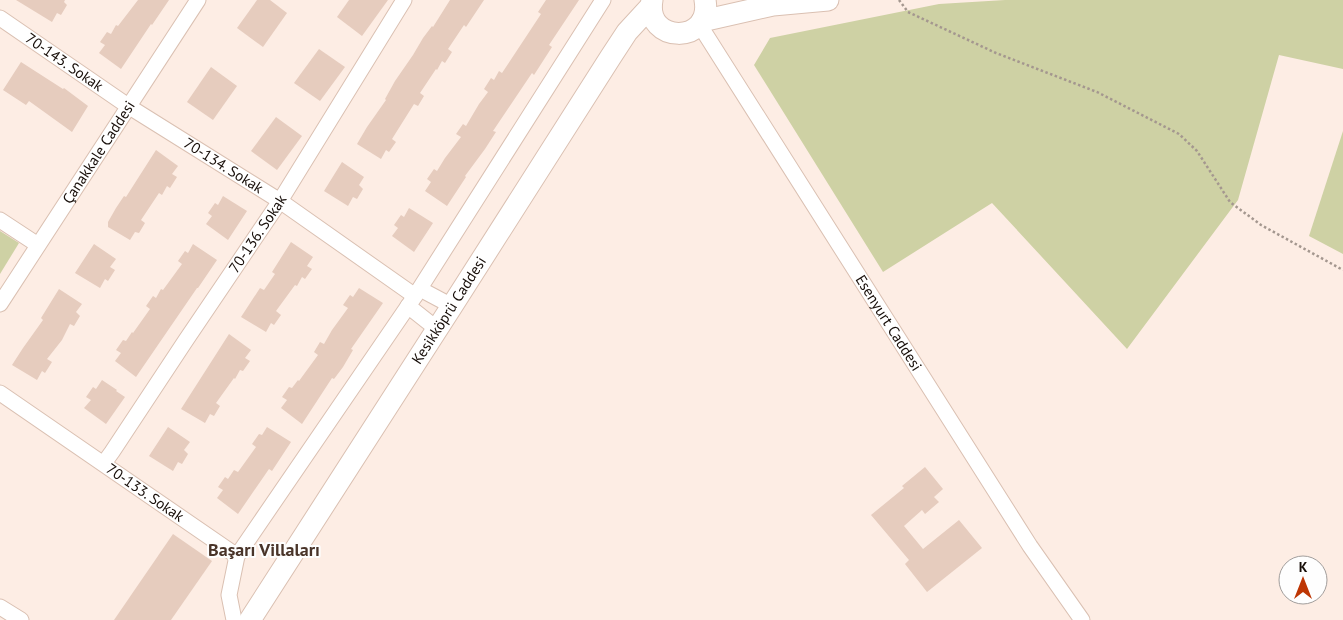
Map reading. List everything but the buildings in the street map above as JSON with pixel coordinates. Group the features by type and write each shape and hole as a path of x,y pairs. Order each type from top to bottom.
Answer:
{"street":[{"name":"Çanakkale Caddesi","path":"0,304 198,0"},
{"name":"70-136. Sokak","path":"104,463 280,202 404,0"},
{"path":"234,620 229,595 238,556 414,297 603,0"},
{"path":"651,3 652,13 661,28 680,34 689,32 702,15 773,5 828,0"},
{"name":"Kesikköprü Caddesi","path":"250,620 627,32 651,3"},
{"name":"Esenyurt Caddesi","path":"702,15 1030,546 1082,620"},
{"name":"70-143. Sokak","path":"0,18 128,106"},
{"name":"70-134. Sokak","path":"128,106 280,202 414,297"},
{"path":"0,220 38,245"},
{"path":"414,297 452,306"},
{"path":"414,297 437,329"},
{"name":"70-133. Sokak","path":"0,393 238,556"},
{"path":"2,612 21,620"}],"path":[{"path":"899,0 908,12 996,53 1097,92 1179,134 1197,151 1230,202 1260,226 1343,270"}],"green space":[{"path":"1005,0 1343,0 1343,69 1279,55 1238,200 1127,349 992,203 883,272 754,65 770,38 939,4"},
{"path":"1343,131 1343,254 1309,236"},
{"path":"0,231 19,243 0,274"}],"district":[{"name":"Başarı Villaları","path":"264,550"}]}
